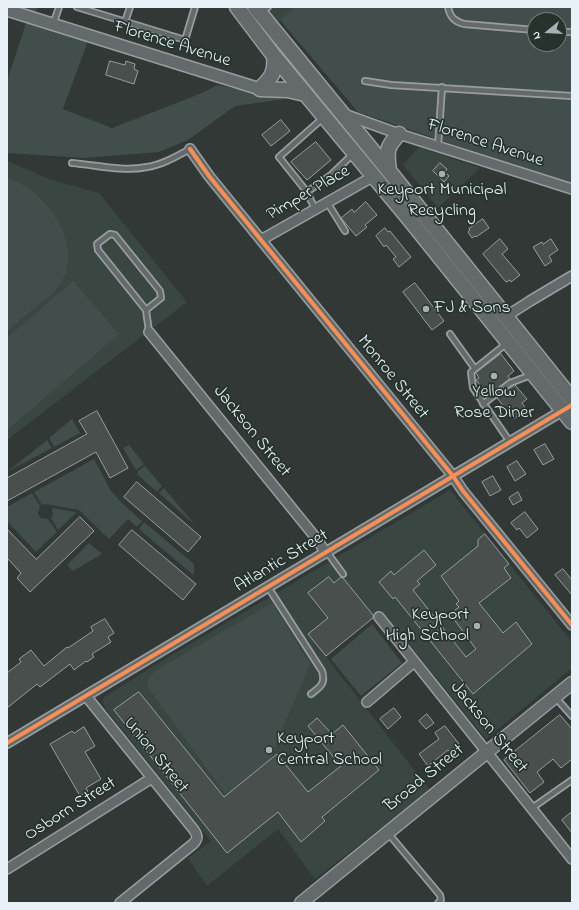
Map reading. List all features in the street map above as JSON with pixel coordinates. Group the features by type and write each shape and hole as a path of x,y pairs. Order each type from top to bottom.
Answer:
{"highway":[{"path":"237,7 274,56 374,176 534,374 567,408 572,422"},
{"path":"261,9 389,172 572,399"},
{"path":"260,89 273,74 275,66 274,56"},
{"path":"260,89 288,90 305,94"},
{"path":"389,172 389,145 399,134"}],"main road":[{"name":"Broad Street","path":"301,903 572,683"}],"street":[{"name":"Florence Avenue","path":"7,10 260,89"},
{"name":"Florence Avenue","path":"342,113 399,134 572,190"},
{"name":"Monroe Street","path":"190,149 209,176 572,625"},
{"name":"Pimper Place","path":"261,240 374,176"},
{"path":"505,317 572,276"},
{"name":"Jackson Street","path":"149,332 327,552"},
{"name":"Atlantic Street","path":"7,743 567,408"},
{"name":"Jackson Street","path":"378,617 572,859"},
{"path":"368,702 414,662"},
{"name":"Union Street","path":"86,696 194,830 197,838 193,844 120,903"},
{"name":"Osborn Street","path":"7,869 152,778"}],"lane":[{"path":"53,25 59,7"},
{"path":"77,7 185,40 195,7"},
{"path":"125,22 130,7"},
{"path":"448,7 452,19 458,23 527,29"},
{"path":"365,81 391,85 572,96"},
{"path":"438,146 442,87"},
{"path":"315,209 307,192 279,157 324,116"},
{"path":"72,163 126,169 148,167 173,158 190,149"},
{"path":"307,192 331,175 355,153"},
{"path":"328,202 345,231"},
{"path":"146,310 161,298 160,291 115,235 110,234 97,244 98,250 146,310 149,332"},
{"path":"450,334 475,369"},
{"path":"508,342 471,372 473,388 510,442"},
{"path":"483,404 510,383 534,374"},
{"path":"327,552 343,574"},
{"path":"268,588 322,671 324,678 323,683 311,694"},
{"path":"555,697 572,716"},
{"path":"532,808 572,780"},
{"path":"388,833 440,895 441,900 438,903"}],"shaded area":[{"path":"7,7 38,7 35,13 89,38 63,109 112,128 197,95 218,85 285,99 235,106 188,140 159,152 84,158 7,153 7,81 28,17"},
{"path":"266,7 294,7 278,22"},
{"path":"294,7 572,7 572,185 358,112 280,20"},
{"path":"419,147 480,168 438,208 403,165"},
{"path":"7,161 52,180 99,193 187,302 7,440"},
{"path":"7,178 32,191 53,213 66,240 68,254 66,271 62,281 54,292 7,331"},
{"path":"73,281 119,334 7,430 7,338"},
{"path":"72,419 80,433 54,447 49,438"},
{"path":"47,440 52,448 7,472"},
{"path":"129,445 144,464 136,470 123,448"},
{"path":"94,459 111,491 142,521 137,527 128,519 109,539 79,510 45,504 42,505 34,492"},
{"path":"145,466 162,486 157,492 139,476 137,472"},
{"path":"164,488 196,526 159,493"},
{"path":"450,490 572,642 572,668 486,739 381,610 326,657 430,790 315,879 278,829 207,886 188,858 211,841 106,709 103,699 160,662"},
{"path":"32,493 40,506 38,514 41,518 48,519 57,532 36,552 7,521 7,507"},
{"path":"52,508 76,513 58,530 51,518 53,514"},
{"path":"144,522 194,564 194,574 192,574 139,529"},
{"path":"89,543 102,554 73,571 67,565"},
{"path":"272,603 310,664 277,741 271,759 226,795 147,686 148,680 157,670"},
{"path":"372,624 402,663 361,696 331,659"}],"building":[{"path":"110,61 125,65 126,61 135,64 134,69 138,71 134,84 106,75"},
{"path":"281,120 290,131 271,146 262,135"},
{"path":"316,142 331,160 307,180 291,162"},
{"name":"Keyport Municipal Recycling","path":"440,163 447,169 445,172 449,176 444,182 433,171"},
{"path":"366,202 377,215 365,225 367,227 356,236 341,218 352,209 354,212"},
{"path":"483,219 489,228 472,238 468,232 470,230 469,229"},
{"path":"385,228 388,232 390,231 411,257 399,267 393,259 396,257 386,245 384,247 376,236"},
{"path":"500,239 508,249 502,254 520,275 511,282 510,280 506,282 483,254"},
{"path":"551,239 558,250 549,256 552,261 545,266 533,247 542,242 543,244"},
{"path":"415,283 444,321 432,330 403,292"},
{"path":"501,354 514,371 508,376 510,379 493,392 491,390 486,393 476,380 479,378 476,373"},
{"path":"515,385 527,399 522,403 526,409 514,419 497,398"},
{"path":"97,411 128,468 110,478 96,452 7,501 7,478 87,434 79,421"},
{"path":"545,444 554,459 543,465 534,450"},
{"path":"517,461 526,474 515,481 507,467"},
{"path":"493,476 501,490 490,496 482,482"},
{"path":"137,482 201,537 188,552 124,497"},
{"path":"518,492 522,500 513,505 509,498"},
{"path":"525,512 538,529 527,538 519,528 517,530 511,523"},
{"path":"80,517 94,531 30,592 17,578 21,573 7,558 7,529 36,559"},
{"path":"132,530 196,584 183,600 119,545"},
{"path":"485,534 509,564 504,568 511,578 479,603 503,633 516,622 532,644 473,694 395,597 393,599 379,582 391,571 394,575 424,550 436,565 417,581 420,584 413,590 466,657 476,649 450,614 459,607 456,604 459,601 441,576 478,546 478,540"},
{"path":"563,569 572,580 572,595 555,575"},
{"path":"329,577 334,583 341,577 343,578 373,615 373,618 326,656 308,634 328,618 308,593"},
{"path":"105,619 114,633 108,637 111,642 92,654 94,657 74,670 70,664 40,687 37,684 7,708 7,673 21,662 19,659 31,650 44,666 67,647 68,648 93,631 91,627"},
{"path":"139,692 224,797 277,754 308,792 341,766 308,726 317,718 332,734 343,725 379,770 322,817 325,821 301,842 278,812 227,853 114,710"},
{"path":"394,708 401,717 388,729 380,719"},
{"path":"427,714 434,723 426,729 419,721"},
{"path":"560,715 572,729 572,759 561,768 553,759 537,772 544,782 530,793 504,760"},
{"path":"445,726 459,744 450,752 448,750 428,766 419,754 439,739 435,733"},
{"path":"84,727 95,746 85,752 101,779 86,788 88,791 80,796 50,744 72,731 74,733"},
{"path":"572,812 572,833 562,820"}],"cycle path":[{"path":"190,149 209,176 572,625"},
{"path":"7,743 572,405"}],"place":[{"name":"Keyport Municipal Recycling","path":"442,174"},
{"name":"FJ & Sons","path":"426,309"},
{"name":"Yellow Rose Diner","path":"494,376"},
{"name":"Keyport High School","path":"477,626"},
{"name":"Keyport Central School","path":"269,750"}]}
